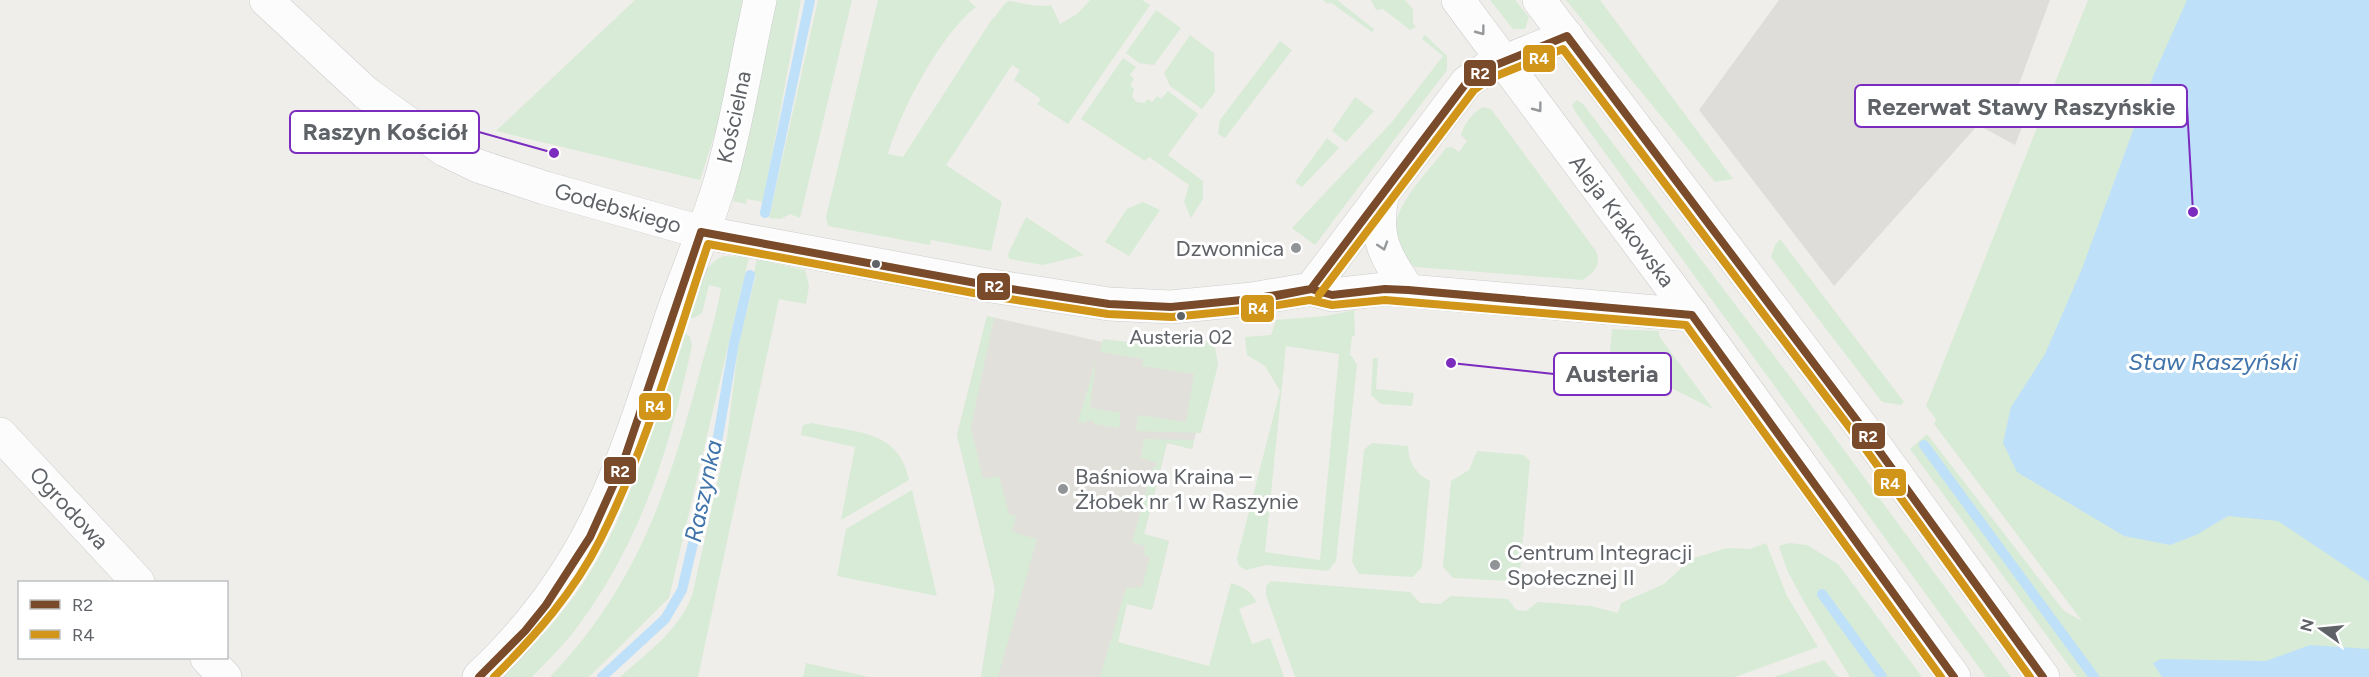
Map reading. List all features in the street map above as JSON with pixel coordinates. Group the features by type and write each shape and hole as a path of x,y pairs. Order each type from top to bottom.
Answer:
{"street":[{"name":"Godebskiego","path":"266,0 366,93 445,150 478,166 545,188 701,232 1000,287 1109,304 1171,307 1252,300 1311,289 1332,295 1385,289 1692,315"},
{"name":"Kościelna","path":"479,677 525,631 546,605 590,537 622,466 721,178 759,0"},
{"name":"Aleja Krakowska","path":"1458,0 1692,315 1954,677"},
{"path":"1539,0 1864,429 2043,677"},
{"path":"1311,289 1467,82 1503,61 1567,36"},
{"path":"1382,196 1378,223 1381,244 1408,290"},
{"name":"Ogrodowa","path":"0,434 137,581"},
{"path":"209,659 225,677"}],"shaded area":[{"path":"1779,0 2050,0 2016,92 2028,112 2015,145 1978,125 1834,286 1699,110"},
{"name":"Baśniowa Kraina – Żłobek nr 1 w Raszynie","path":"987,316 1213,367 1192,449 1167,443 1144,534 1169,541 1152,610 1127,604 1118,641 1135,677 981,677 995,589 957,435"}],"green space":[{"path":"635,0 743,0 720,117 700,180 496,131"},
{"path":"775,0 801,0 763,202 747,199 746,204 733,201"},
{"path":"818,0 852,0 800,218 790,214 781,219 769,218"},
{"path":"878,0 968,0 976,7 962,20 936,54 902,116 888,154 903,157 992,19 1008,1 1039,6 1051,5 1060,24 1077,14 1090,0 1142,0 1150,5 1068,124 1037,104 1041,99 1014,80 1020,70 1012,65 946,165 1002,202 991,251 931,240 930,245 828,226 826,217"},
{"path":"1323,0 1337,0 1374,29 1372,32 1330,2 1328,4"},
{"path":"1371,0 1405,0 1413,9 1413,24 1416,27 1410,30 1383,9 1376,10"},
{"path":"1490,0 1515,0 1529,17 1525,29 1513,29"},
{"path":"1566,0 1600,0 1733,179 1715,182"},
{"name":"Staw Raszyński","path":"2088,0 2369,0 2369,677 2077,677 1910,449 1927,434 2064,611 2082,621 1934,424 1936,419 1926,406"},
{"path":"1156,10 1181,28 1154,65 1139,63 1126,53"},
{"path":"1190,35 1214,53 1215,92 1202,109 1170,86 1164,73"},
{"path":"1425,35 1447,56 1447,70 1315,245 1292,228 1392,122 1443,56 1422,39"},
{"path":"1280,41 1292,50 1225,138 1218,134 1220,120"},
{"path":"1123,58 1136,67 1130,75 1134,79 1130,85 1134,89 1132,97 1137,102 1144,103 1148,99 1152,102 1157,96 1161,99 1168,91 1198,114 1168,155 1203,181 1203,199 1191,218 1184,202 1189,185 1149,157 1145,161 1081,119"},
{"path":"1355,97 1374,111 1346,142 1332,131"},
{"path":"1577,100 1583,104 1791,378 2011,677 1986,677 1576,113 1572,105"},
{"path":"1483,107 1491,109 1596,251 1598,260 1596,268 1583,280 1415,267 1401,252 1396,237 1396,221 1402,206 1446,148 1452,147 1459,152 1467,141 1461,135 1464,127 1472,115"},
{"path":"1327,138 1339,148 1302,187 1295,182"},
{"path":"1143,202 1160,210 1129,256 1105,242 1127,209"},
{"path":"1026,217 1084,255 1043,265 1009,259 1008,254"},
{"path":"1780,239 1904,402 1901,405 1882,402 1771,257"},
{"path":"724,256 749,257 669,598 589,677 550,677 579,644 604,610 643,541 658,505 684,428 721,288 709,285 702,313 694,318 687,318 704,274 709,266"},
{"path":"757,259 805,270 809,286 806,304 779,299 698,677 620,677 663,639 681,617 693,592 727,438 739,341 756,275 753,275"},
{"path":"1354,310 1355,336 1352,336 1350,354 1347,354 1351,355 1357,365 1336,561 1328,571 1266,565 1246,570 1239,566 1237,558 1280,391 1265,366 1247,355 1245,337 1271,335 1276,320 1326,316","holes":["1286,346 1339,354 1320,560 1265,552"]},
{"path":"987,316 994,318 971,427 983,479 999,476 1009,514 1016,516 1012,532 1037,539 998,677 981,677 995,589 957,435"},
{"path":"1612,329 1659,331 1659,336 1713,409 1614,359 1610,351"},
{"path":"683,331 690,337 692,345 674,420 650,492 619,561 578,626 532,677 502,677 562,612 583,584 607,541 644,452"},
{"path":"1103,339 1135,343 1214,341 1218,365 1201,433 1136,431 1138,415 1186,422 1194,374 1142,366 1143,359 1100,352"},
{"path":"1373,358 1378,358 1376,389 1414,393 1412,406 1381,404 1371,395"},
{"path":"1096,360 1090,408 1121,413 1119,428 1094,424 1094,421 1078,422"},
{"path":"812,423 859,432 886,442 904,463 909,480 841,520 855,447 801,435 803,425"},
{"path":"1144,439 1194,440 1192,449 1167,443 1144,534 1169,541 1152,610 1127,604 1118,642 1209,666 1231,583 1246,590 1254,598 1256,602 1239,609 1252,644 1270,638 1284,677 1100,677 1125,591 1127,588 1142,587 1150,557 1144,554 1145,546 1132,542 1153,467 1157,463 1141,458"},
{"path":"1372,443 1408,446 1409,457 1414,467 1430,481 1422,567 1413,577 1359,574 1352,562 1364,450"},
{"path":"1477,451 1524,455 1530,461 1520,572 1509,581 1453,578 1443,567 1451,481 1469,470"},
{"path":"912,490 937,596 837,576 846,529"},
{"path":"1766,543 1787,596 1818,647 1735,677 1295,677 1266,595 1266,586 1271,581 1410,592 1420,603 1440,604 1451,596 1508,599 1516,610 1526,611 1538,602 1591,606 1618,613 1621,603 1664,584 1691,559 1727,548 1750,549"},
{"path":"1789,543 1807,545 1838,564 1922,677 1850,677 1787,570 1779,546"},
{"path":"1824,660 1838,677 1774,677"},
{"path":"806,663 869,677 803,677"}],"water":[{"name":"Staw Raszyński","path":"2187,0 2369,0 2369,582 2278,521 2228,516 2196,535 2170,545 2124,536 2017,472 2003,443 2011,407 2045,354 2081,271 2154,74"},
{"path":"2310,645 2369,649 2369,677 2162,677 2153,663 2161,659 2266,661"}],"waterway":[{"name":"Raszynka","path":"765,213 810,0"},
{"name":"Raszynka","path":"602,677 665,619 682,590 718,437 734,343 750,275"},
{"path":"1924,445 2094,677"},
{"path":"1822,594 1882,677"}],"transit line":[{"name":"R2","path":"701,232 992,286 1109,304 1171,307 1252,299 1311,289 1467,82 1486,69 1567,36 1864,430 2043,677"},
{"name":"R4","path":"1319,295 1474,90 1491,78 1563,49 1856,436 2030,677"},
{"name":"R2","path":"479,677 525,631 546,605 590,537 622,466 701,232"},
{"name":"R4","path":"494,677 553,613 578,578 600,540 617,505 646,432 708,244 990,296 1108,314 1172,317 1253,309 1310,300 1332,305 1385,300 1686,325 1941,677"},
{"name":"R2","path":"1276,296 1311,289 1332,295 1385,289 1408,290 1692,315 1954,677"}],"place":[{"name":"Raszyn Kościół","path":"554,153"},
{"name":"Rezerwat Stawy Raszyńskie","path":"2193,212"},
{"name":"Dzwonnica","path":"1296,248"},
{"name":"Austeria 02","path":"1181,316"},
{"name":"Austeria","path":"1451,363"},
{"name":"Baśniowa Kraina – Żłobek nr 1 w Raszynie","path":"1063,489"},
{"name":"Centrum Integracji Społecznej II","path":"1495,565"}]}
